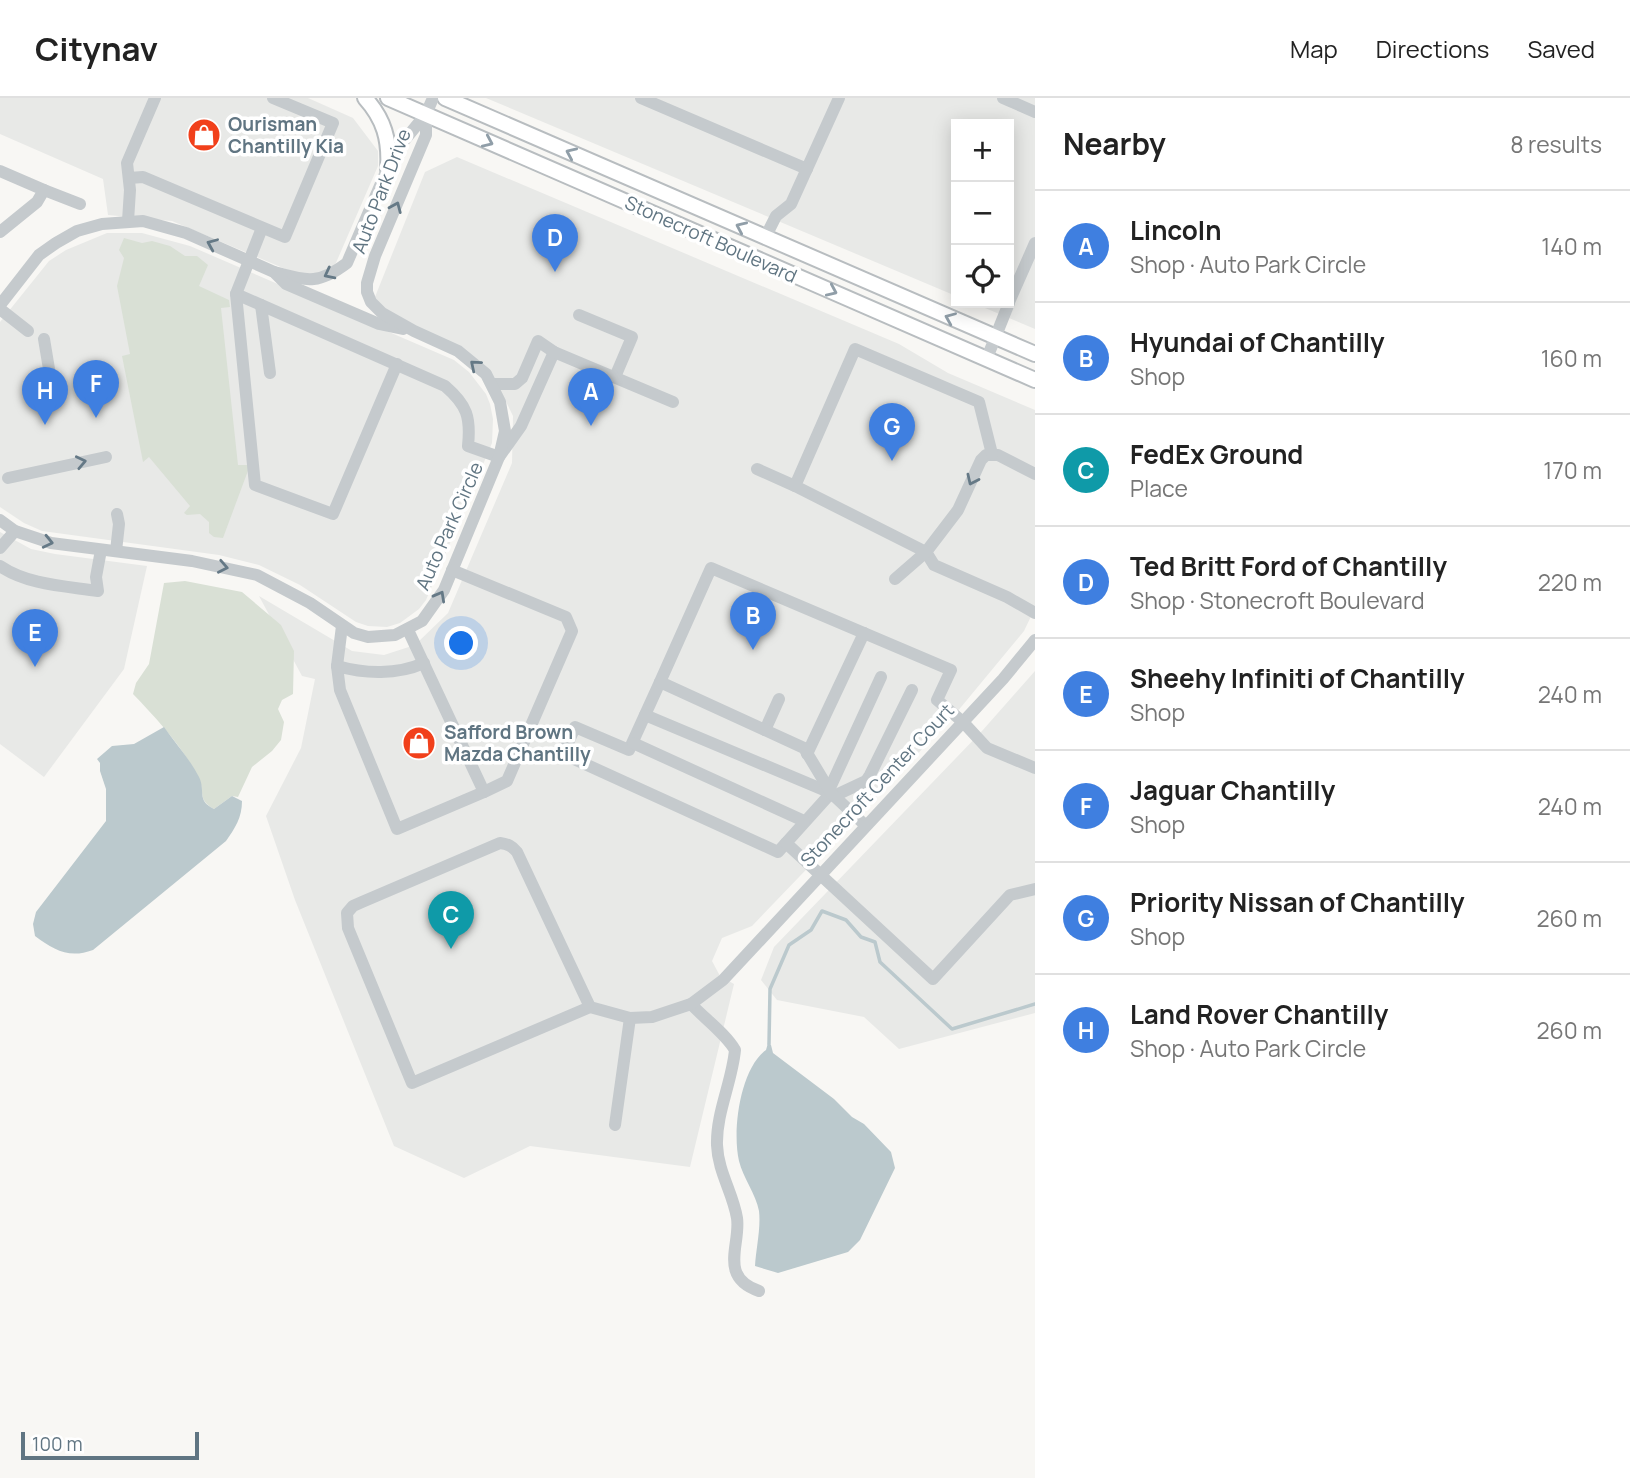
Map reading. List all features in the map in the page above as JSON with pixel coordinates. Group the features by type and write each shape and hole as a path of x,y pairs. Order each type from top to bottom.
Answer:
{"main road":[{"path":"365,98 383,122 389,143 388,169"},
{"name":"Stonecroft Boulevard","path":"388,98 1035,380"},
{"name":"Stonecroft Boulevard","path":"445,98 1035,354"}],"street":[{"path":"128,221 130,190 127,163 155,98"},
{"path":"129,178 143,177 285,237 333,123 273,98"},
{"path":"426,114 433,98"},
{"path":"641,98 807,169"},
{"path":"765,237 776,216 791,204 839,98"},
{"path":"1003,98 1035,112"},
{"name":"Auto Park Drive","path":"274,272 314,280 333,274 347,263 394,153 426,114"},
{"name":"Auto Park Drive","path":"382,313 372,302 366,283 426,135 426,114"},
{"path":"0,171 80,204"},
{"path":"0,232 37,202 44,190"},
{"name":"Auto Park Circle","path":"0,307 39,256 56,243 77,232 102,224 128,221 172,228 249,260 274,272 286,284 367,319 414,331"},
{"path":"262,228 236,294 256,485 333,513 397,364"},
{"path":"1014,291 1035,243"},
{"path":"236,294 445,386 459,398 467,412 468,446 499,457 521,426 554,352"},
{"path":"261,305 270,373"},
{"path":"0,307 28,331"},
{"path":"987,358 1007,308"},
{"name":"Auto Park Circle","path":"382,313 458,351 477,366 492,384 504,417 505,431 499,457 452,570 433,609 422,621 408,630"},
{"path":"579,315 632,337 615,377"},
{"path":"44,339 52,387"},
{"path":"492,384 515,384 522,378 538,341 554,352 673,402"},
{"path":"795,486 855,349 979,402 992,454"},
{"path":"895,579 926,552 958,510 981,460 986,455 999,455 1035,474"},
{"path":"8,478 106,457"},
{"path":"757,470 795,486 926,552 934,565 1007,597 1035,614"},
{"path":"116,551 119,524 117,514"},
{"path":"0,520 15,531 51,543 226,567 257,575 310,603 354,633 368,637 396,635 408,630 484,792"},
{"path":"0,548 15,531"},
{"path":"0,566 24,578 42,583 98,591 96,577 101,550"},
{"path":"881,677 831,793 778,852 563,754 575,727 629,750 711,568 951,670 937,700 963,722 987,748 1035,768"},
{"path":"342,626 337,666 342,696 397,829 484,792 507,780 572,631 566,617 452,570"},
{"path":"807,754 864,633"},
{"name":"Stonecroft Center Court","path":"630,1018 652,1017 691,1004 715,988 1022,658 1035,640"},
{"path":"337,666 362,671 391,672 424,663"},
{"path":"660,682 804,748 831,793 866,825"},
{"path":"645,715 831,793 866,781 912,690"},
{"path":"765,730 779,699"},
{"path":"632,743 804,821"},
{"path":"590,1007 517,852 506,844 500,843 362,902 347,913 348,929 412,1083 590,1007 630,1018 615,1125"},
{"path":"786,843 933,979 1010,895 1035,889"},
{"path":"691,1004 709,1024 730,1040 735,1050 717,1143 719,1163 738,1221 732,1254 742,1282 759,1291"}],"shaded area":[{"path":"0,98 308,98 353,118 378,151 378,166 332,272 309,279 172,221 108,215 103,179 0,134"},
{"path":"486,98 1035,98 1035,329 985,308 1014,308 1014,119 951,119 951,294"},
{"path":"457,157 899,344 948,373 1035,410 1035,608 1024,631 952,718 752,926 722,938 712,961 720,976 734,984 690,1167 530,1146 464,1178 394,1146 295,900 266,816 301,748 315,679 302,676 259,596 352,651 384,655 415,645 448,613 512,463 513,416 492,373 463,348 385,313 375,297 425,172"},
{"path":"107,233 142,233 190,246 454,360 469,372 486,394 490,404 493,419 492,443 426,600 419,609 400,623 387,627 368,626 356,622 300,585 259,565 219,555 42,531 0,507 0,322 49,261 66,250"},
{"path":"124,238 142,243 152,241 170,246 185,256 197,256 208,265 199,286 229,300 230,307 221,308 238,465 247,465 249,468 223,538 209,533 209,522 200,514 184,513 190,506 149,457 143,462 122,356 130,354 117,286 124,258 119,250"},
{"path":"0,532 31,549 147,566 124,669 44,777 0,744"},
{"path":"185,581 242,592 281,625 294,651 293,694 282,700 278,709 284,722 281,740 252,767 238,797 232,796 214,809 205,802 200,782 177,744 133,694 136,683 149,664 164,583"},
{"path":"1035,671 1035,1013 899,1049 864,1017 777,1000 761,980 774,947 982,731"},
{"path":"164,727 195,770 201,782 203,799 208,806 214,809 232,796 242,801 237,822 226,841 93,950 76,954 55,949 35,936 33,924 36,912 106,821 106,789 97,759 112,746 134,744"},
{"path":"768,1043 773,1053 864,1124 891,1152 895,1168 860,1240 848,1252 778,1273 755,1266 759,1211 741,1167 737,1148 738,1118 744,1086"}],"waterway":[{"path":"769,1044 770,989 789,945 811,930 822,911 846,920 861,937 875,942 880,962 952,1029 1035,1004"}],"place":[{"name":"Ourisman Chantilly Kia","path":"204,135"},
{"name":"Ted Britt Ford of Chantilly","path":"555,272"},
{"name":"Jaguar Chantilly","path":"96,418"},
{"name":"Land Rover Chantilly","path":"45,425"},
{"name":"Lincoln","path":"591,426"},
{"name":"Priority Nissan of Chantilly","path":"892,461"},
{"name":"Hyundai of Chantilly","path":"753,650"},
{"name":"Sheehy Infiniti of Chantilly","path":"35,667"},
{"name":"Safford Brown Mazda Chantilly","path":"419,743"},
{"name":"FedEx Ground","path":"451,949"}]}
